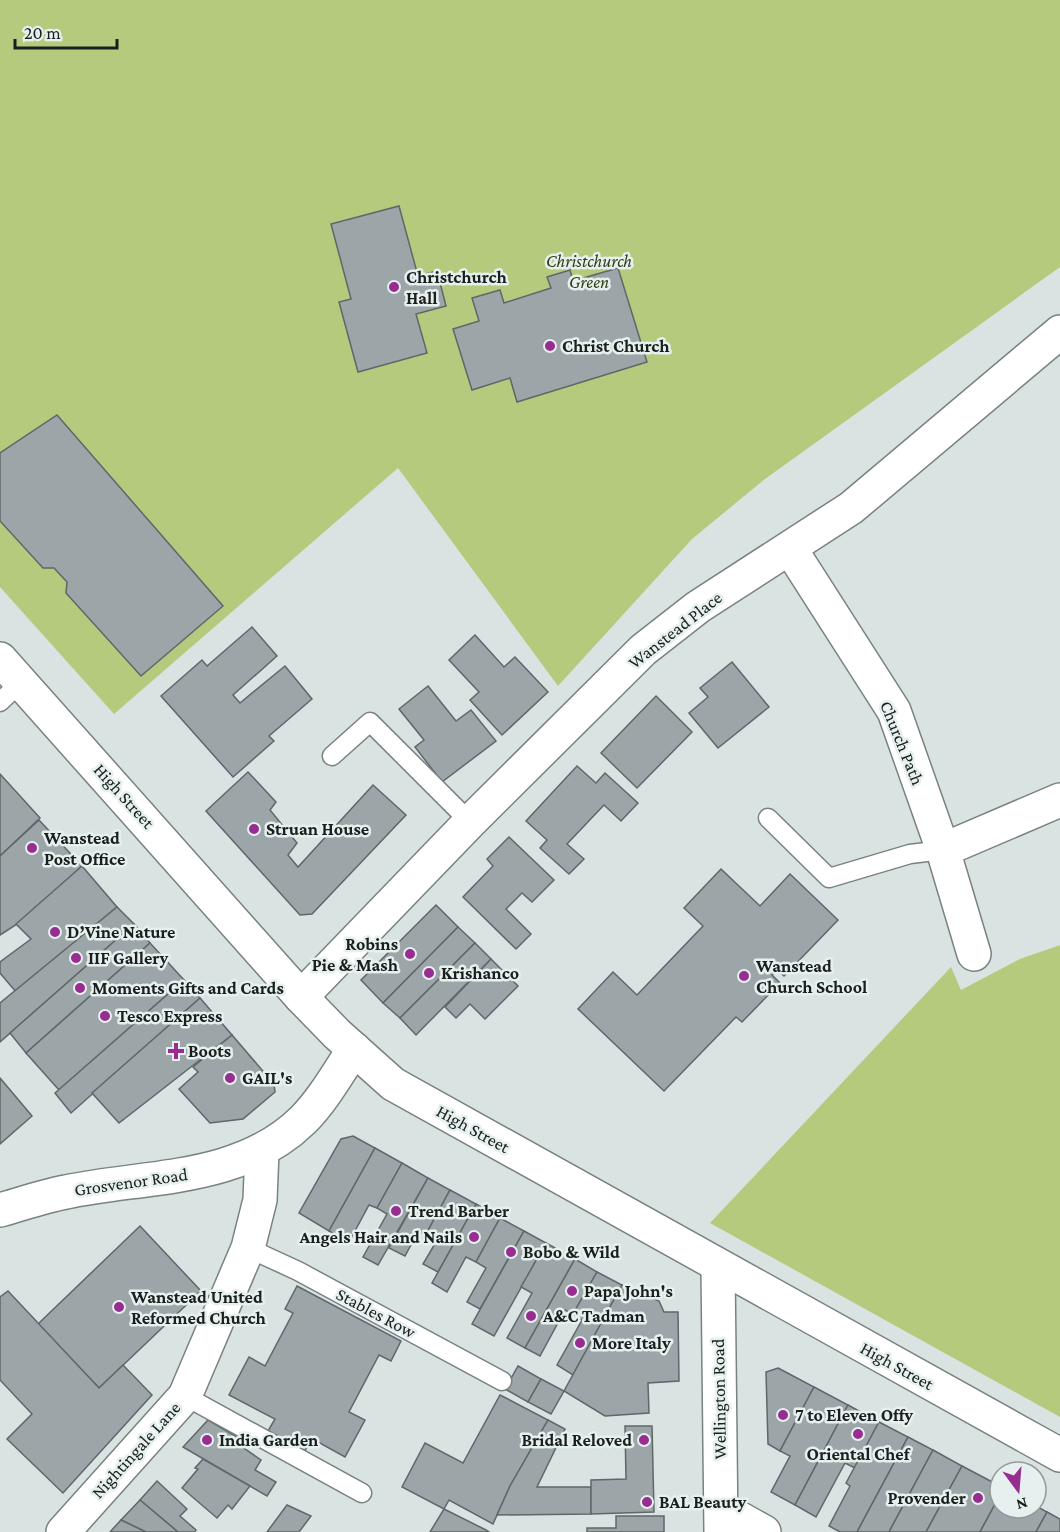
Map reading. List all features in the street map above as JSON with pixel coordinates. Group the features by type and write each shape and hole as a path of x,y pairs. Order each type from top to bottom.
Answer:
{"street":[{"name":"Wanstead Place","path":"302,997 470,822 643,650 698,607 791,550 887,480 1059,335"},
{"name":"Church Path","path":"791,550 894,711 943,850 974,954"},
{"name":"High Street","path":"7,681 302,997 393,1084 718,1267 1060,1455"},
{"path":"943,850 1060,800"},
{"path":"262,1151 301,1121 313,1108 354,1049"},
{"name":"Grosvenor Road","path":"0,1210 66,1192 201,1172 262,1151"},
{"name":"Nightingale Lane","path":"63,1532 185,1396 248,1248 260,1200 262,1151"},
{"name":"Wellington Road","path":"718,1267 721,1520"},
{"path":"721,1520 764,1532"}],"lane":[{"path":"332,756 370,722 470,822"},
{"path":"768,818 829,878 910,854 943,850"},
{"name":"Stables Row","path":"248,1248 298,1271 502,1381"},
{"path":"185,1396 362,1493"}],"green space":[{"name":"Christchurch Green","path":"0,0 1060,0 1060,267 765,479 692,539 558,686 398,468 114,714 0,587"},
{"path":"1060,945 1060,1417 710,1223 951,967 961,990 1020,959"}],"building":[{"name":"Christchurch Hall","path":"399,206 418,276 437,271 446,306 416,314 427,353 358,372 339,302 351,299 331,224"},
{"name":"Christ Church","path":"618,268 647,362 517,402 510,378 472,390 453,329 479,321 472,298 500,290 504,303 551,288 547,277 570,270 573,281"},
{"path":"57,415 223,606 141,676 66,593 67,582 54,568 43,568 0,521 0,453"},
{"path":"252,627 277,656 233,695 240,703 285,666 312,699 269,736 274,741 233,777 161,696 202,660 207,666"},
{"path":"475,635 504,667 515,657 548,692 502,735 470,700 479,692 449,660"},
{"path":"732,662 769,707 718,748 689,713 708,697 700,688"},
{"path":"428,686 456,721 471,710 496,741 442,782 415,747 424,740 399,709"},
{"path":"656,696 692,732 637,788 601,753"},
{"path":"577,766 596,783 605,773 638,803 621,821 604,805 567,844 584,859 569,874 540,848 547,840 526,821"},
{"name":"Struan House","path":"248,772 276,802 270,810 297,843 288,855 298,867 373,785 406,815 312,914 300,915 206,811"},
{"path":"0,774 40,818 0,856"},
{"path":"39,820 82,866 25,919 0,935 0,856"},
{"path":"509,837 554,880 532,902 522,893 506,909 531,934 516,949 463,897 493,866 487,859"},
{"name":"D’Vine Nature","path":"82,866 117,907 16,992 0,973 0,962 31,939 16,924"},
{"path":"721,869 760,906 790,874 838,920 784,976 777,970 772,975 780,983 742,1022 736,1017 664,1091 578,1009 613,972 637,995 703,926 684,908"},
{"name":"Robins Pie & Mash","path":"436,905 458,927 383,1003 361,980"},
{"name":"IIF Gallery","path":"117,907 134,924 0,1042 0,1003"},
{"name":"Moments Gifts and Cards","path":"134,924 150,943 26,1053 10,1033"},
{"name":"Krishanco","path":"458,927 475,943 400,1018 383,1003"},
{"name":"Tesco Express","path":"150,943 184,980 59,1090 26,1053"},
{"path":"475,943 491,959 416,1035 400,1018"},
{"path":"491,959 518,986 485,1019 470,1004 456,1018 445,1007"},
{"path":"184,980 200,998 71,1113 55,1093"},
{"name":"Boots","path":"200,998 232,1035 119,1123 92,1093"},
{"name":"GAIL's","path":"232,1035 274,1084 275,1092 243,1119 210,1123 179,1089 198,1072 193,1067"},
{"path":"0,1078 32,1116 0,1144"},
{"path":"353,1136 375,1148 329,1231 299,1213 341,1139"},
{"path":"375,1148 402,1163 377,1208 369,1205 349,1242 329,1231"},
{"name":"Trend Barber","path":"402,1163 428,1178 378,1265 363,1257 387,1214 377,1208"},
{"path":"428,1178 450,1190 425,1236 419,1230 405,1256 389,1248"},
{"path":"450,1190 476,1204 438,1272 423,1264 436,1242 425,1236"},
{"name":"Angels Hair and Nails","path":"476,1204 500,1218 476,1262 466,1257 447,1292 432,1283"},
{"path":"500,1218 524,1231 480,1309 467,1302 486,1268 476,1262"},
{"name":"Wanstead United Reformed Church","path":"140,1226 201,1291 99,1388 38,1324"},
{"path":"524,1231 546,1243 494,1336 472,1324"},
{"name":"A&C Tadman","path":"546,1243 575,1259 525,1348 507,1338 532,1293 521,1287"},
{"name":"Papa John's","path":"575,1259 597,1272 573,1314 565,1310 540,1356 525,1348"},
{"name":"More Italy","path":"597,1272 622,1285 573,1375 557,1365 582,1320 573,1314"},
{"path":"622,1285 659,1301 664,1312 678,1312 679,1381 648,1383 649,1413 605,1416 564,1391"},
{"path":"297,1286 401,1341 391,1361 379,1355 349,1412 365,1420 345,1457 311,1438 305,1451 268,1431 275,1419 229,1395 249,1357 265,1366 293,1313 285,1309"},
{"path":"8,1291 99,1388 123,1365 152,1395 63,1493 7,1439 32,1414 0,1380 0,1297"},
{"path":"518,1366 541,1379 528,1402 505,1389"},
{"name":"7 to Eleven Offy","path":"778,1368 814,1387 780,1451 768,1444 766,1372"},
{"path":"541,1379 564,1391 551,1414 528,1402"},
{"path":"814,1387 848,1405 795,1505 771,1492 790,1456 780,1451"},
{"path":"500,1395 548,1420 510,1486 493,1524 449,1500 444,1509 402,1487 425,1443 463,1463"},
{"path":"848,1405 879,1422 855,1468 845,1463 816,1517 795,1505"},
{"path":"208,1420 244,1441 241,1446 261,1460 255,1470 276,1482 267,1496 183,1447"},
{"path":"548,1420 565,1429 537,1487 591,1487 591,1514 497,1515 510,1486"},
{"path":"879,1422 908,1437 857,1532 840,1532 829,1526 850,1486 846,1483"},
{"path":"625,1426 652,1426 654,1512 591,1514 591,1480 626,1479"},
{"path":"908,1437 933,1450 889,1532 857,1532"},
{"path":"933,1450 962,1466 926,1532 889,1532"},
{"path":"203,1459 250,1486 232,1509 228,1505 217,1518 182,1488 198,1469 195,1468"},
{"path":"962,1466 988,1480 988,1517 980,1532 926,1532"},
{"path":"157,1481 187,1509 180,1516 196,1530 195,1532 178,1532 140,1500"},
{"path":"140,1500 178,1532 146,1532 121,1520"},
{"path":"287,1505 311,1516 299,1532 267,1532"},
{"path":"444,1509 486,1530 489,1532 430,1532"},
{"path":"1048,1513 1060,1519 1060,1532 1036,1532 1043,1520 1048,1520"},
{"path":"616,1516 664,1516 664,1532 587,1532 587,1528 616,1528"},
{"path":"988,1517 988,1520 1043,1520 1036,1532 980,1532"},
{"path":"121,1520 146,1532 110,1532"}],"place":[{"name":"Christchurch Hall","path":"394,287"},
{"name":"Christ Church","path":"550,346"},
{"name":"Struan House","path":"254,829"},
{"name":"Wanstead Post Office","path":"32,848"},
{"name":"D’Vine Nature","path":"55,932"},
{"name":"Robins Pie & Mash","path":"410,954"},
{"name":"IIF Gallery","path":"76,958"},
{"name":"Krishanco","path":"429,973"},
{"name":"Wanstead Church School","path":"744,976"},
{"name":"Moments Gifts and Cards","path":"80,988"},
{"name":"Tesco Express","path":"105,1016"},
{"name":"Boots","path":"176,1051"},
{"name":"GAIL's","path":"230,1078"},
{"name":"Trend Barber","path":"396,1211"},
{"name":"Angels Hair and Nails","path":"474,1237"},
{"name":"Bobo & Wild","path":"511,1252"},
{"name":"Papa John's","path":"572,1291"},
{"name":"Wanstead United Reformed Church","path":"119,1307"},
{"name":"A&C Tadman","path":"531,1316"},
{"name":"More Italy","path":"580,1343"},
{"name":"7 to Eleven Offy","path":"783,1415"},
{"name":"Oriental Chef","path":"858,1434"},
{"name":"India Garden","path":"207,1440"},
{"name":"Bridal Reloved","path":"644,1440"},
{"name":"Provender","path":"978,1498"},
{"name":"BAL Beauty","path":"647,1502"}]}
